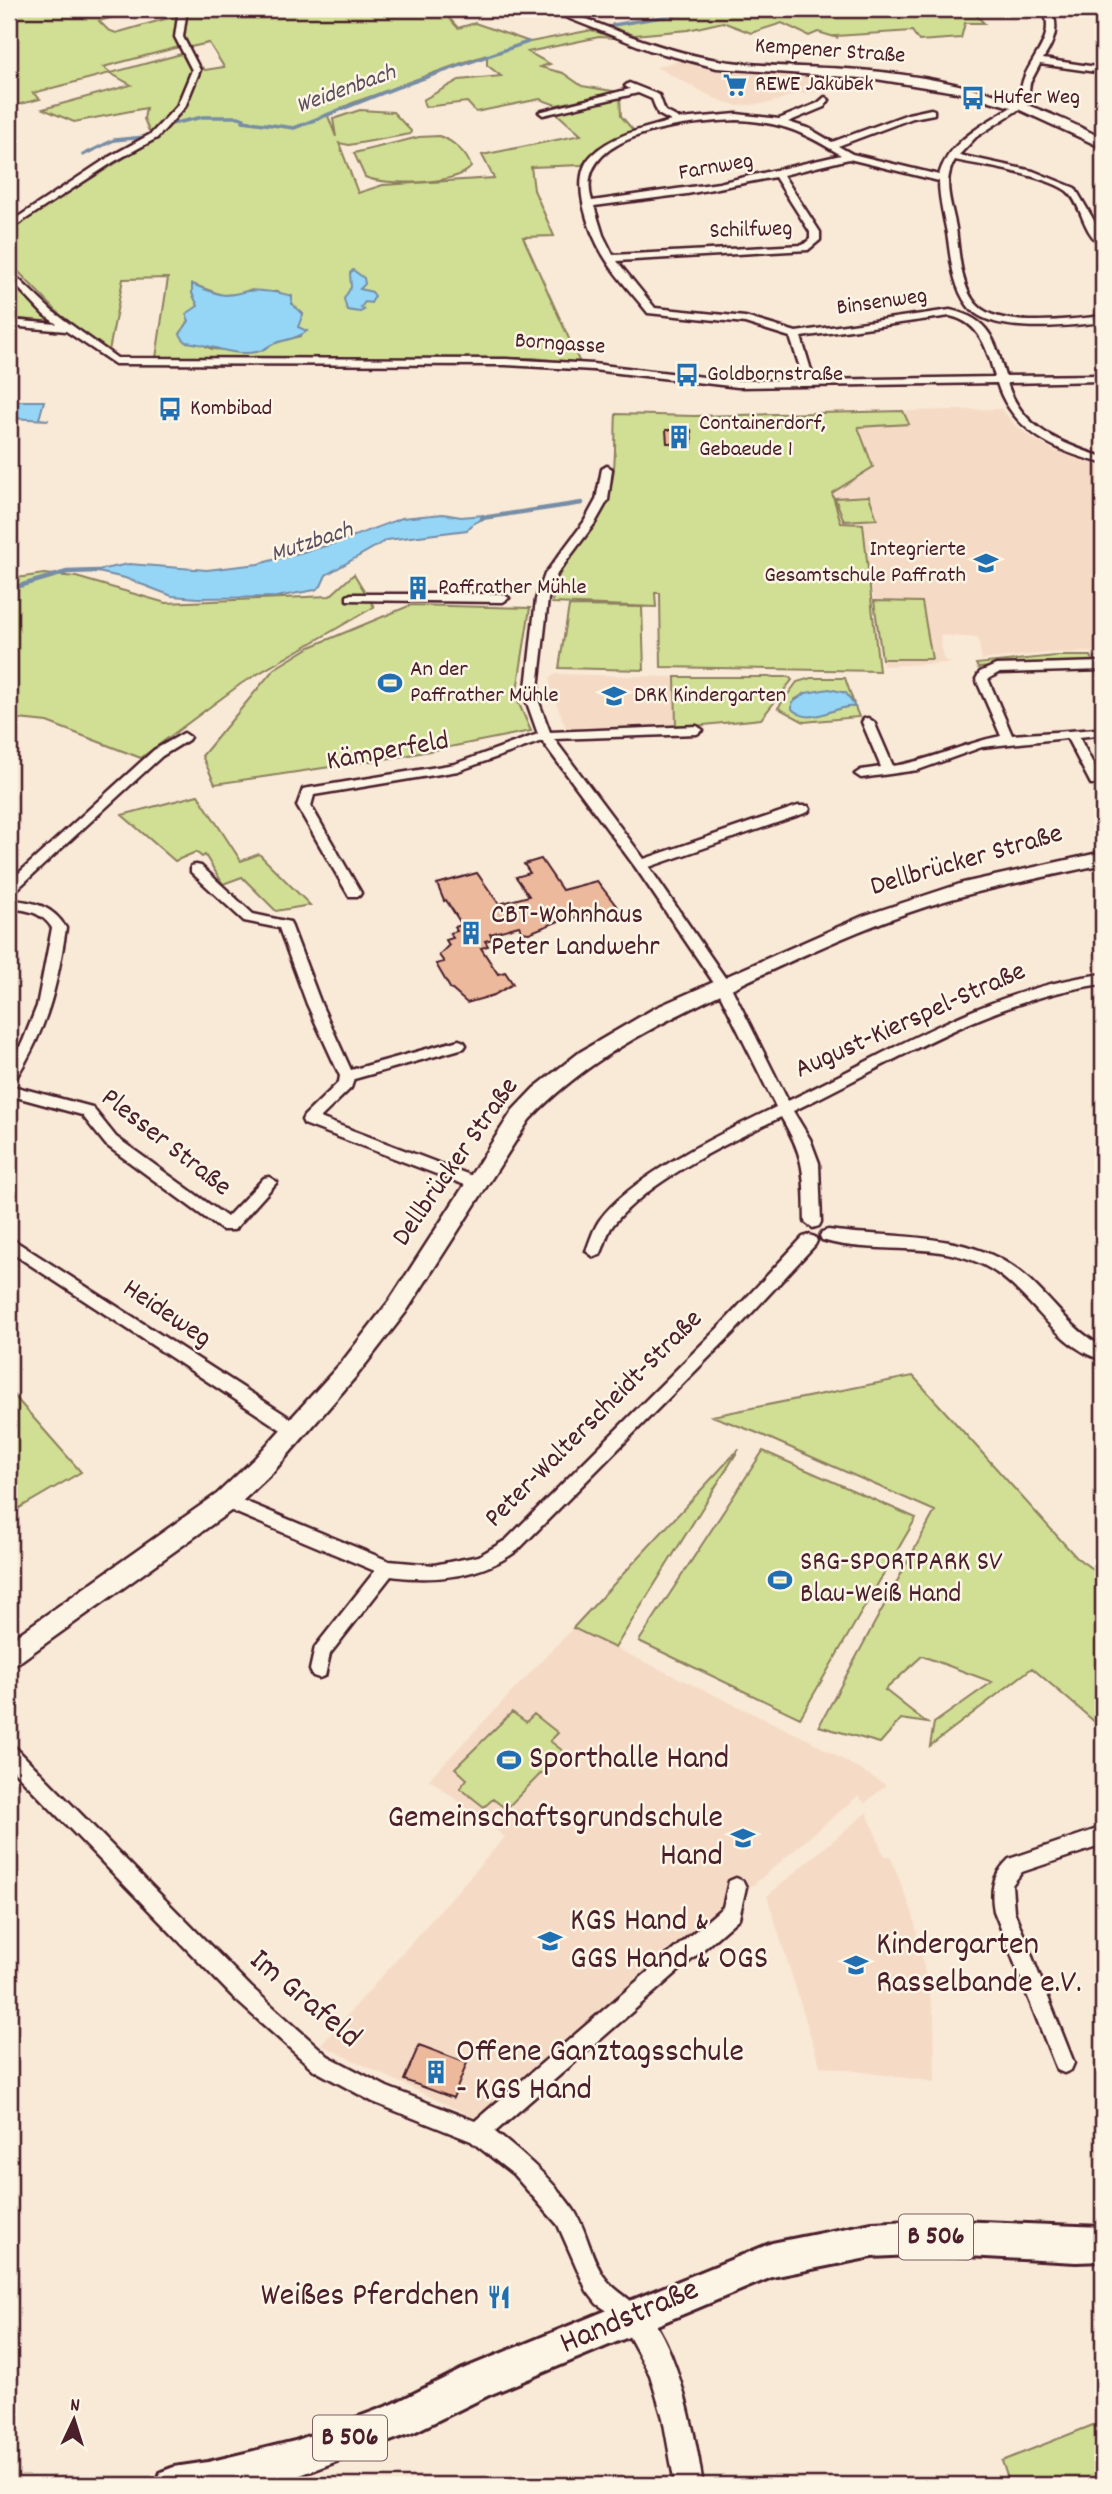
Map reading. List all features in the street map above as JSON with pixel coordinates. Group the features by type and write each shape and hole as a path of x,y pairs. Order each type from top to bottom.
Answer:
{"main road":[{"name":"Kempener Straße","path":"551,9 686,57 747,68 895,77 947,86 1018,106 1099,140"},
{"name":"Dellbrücker Straße","path":"9,1655 226,1501 264,1465 350,1368 398,1306 522,1115 537,1096 575,1063 641,1023 893,911 940,896 1103,858"},
{"name":"Handstraße","path":"174,2485 208,2480 295,2459 401,2419 477,2382 772,2260 872,2240 931,2237 1103,2244"}],"street":[{"path":"9,227 112,159 150,140 181,107 196,70 179,37 183,9"},
{"path":"1047,9 1054,30 1026,83 1024,102 974,133 946,168 943,179 961,280 984,331 1013,408 1035,431 1071,450 1103,460"},
{"path":"1038,61 1103,71"},
{"path":"628,85 656,97 661,112 677,121"},
{"path":"543,112 639,90"},
{"path":"781,122 821,105 825,100"},
{"path":"832,145 911,116 931,112"},
{"path":"810,383 795,335 764,323 652,311 610,257 598,235 587,204 585,180 588,166 595,156 622,138 677,121 737,117 781,122 807,131 849,156 943,179"},
{"name":"Farnweg","path":"587,204 687,193 779,176 849,156"},
{"path":"953,158 1030,173 1072,190 1103,242"},
{"name":"Schilfweg","path":"610,257 805,248 815,240 815,232 779,176"},
{"path":"9,273 39,305 68,328"},
{"name":"Binsenweg","path":"795,335 950,313 1008,321 1103,318"},
{"path":"9,323 68,328"},
{"name":"Borngasse","path":"68,328 115,361 506,362 593,367 738,384 1103,378"},
{"path":"607,469 602,500 589,523 551,574 542,599 531,672 531,697 545,736 641,865 723,985 784,1109 802,1139 811,1163 813,1222"},
{"path":"351,598 503,598"},
{"path":"1008,739 982,679 984,674 996,669 1103,666"},
{"path":"868,722 890,771"},
{"path":"545,736 698,730"},
{"path":"860,774 912,766 979,744 1093,732"},
{"path":"1071,734 1096,781"},
{"name":"Kämperfeld","path":"354,893 304,806 308,792 458,767 545,736"},
{"path":"9,889 158,753 184,737"},
{"path":"641,865 803,809"},
{"path":"196,869 249,918 285,925 314,1004 347,1076 346,1084 309,1120 478,1184"},
{"path":"9,904 43,910 55,919 59,928 50,995 29,1049 9,1077"},
{"name":"August-Kierspel-Straße","path":"594,1251 604,1226 659,1177 784,1109 994,1009 1046,989 1073,982 1103,979"},
{"path":"347,1076 459,1045"},
{"name":"Plesser Straße","path":"9,1090 87,1111 111,1142 228,1226 269,1182"},
{"path":"828,1236 827,1229 822,1224 805,1224 801,1230 803,1237 809,1241 817,1242 828,1236 933,1246 980,1256 1022,1282 1084,1346 1103,1354"},
{"name":"Peter-Walterscheidt-Straße","path":"226,1501 387,1568 434,1572 464,1567 496,1557 509,1548 728,1328 809,1241"},
{"name":"Heideweg","path":"9,1243 295,1430"},
{"path":"319,1671 321,1652 387,1568"},
{"name":"Im Grafeld","path":"9,1754 244,1994 321,2063 380,2095 478,2133 521,2166 566,2217 595,2283 605,2296 632,2316"},
{"path":"1064,2063 1004,1911 1000,1889 1004,1874 1016,1865 1103,1836"},
{"path":"478,2133 732,1912 736,1887"},
{"path":"632,2316 648,2335 669,2388 681,2434 689,2485"}],"shaded area":[{"path":"682,60 729,69 811,75 821,91 796,94 770,103 738,106 716,99 656,67"},
{"name":"Integrierte Gesamtschule Paffrath","path":"1002,409 1014,424 1032,438 1055,451 1103,467 1103,652 1048,653 982,660 978,638 940,635 943,659 951,663 883,666 863,524 841,523 832,493 873,467 857,427 908,424 903,411"},
{"name":"DRK Kindergarten","path":"556,674 675,677 676,728 567,730 551,690 550,678"},
{"name":"KGS Hand & GGS Hand & OGS","path":"573,1628 811,1741 886,1785 865,1803 858,1796 477,2119 321,2045 505,1837 429,1779"},
{"name":"Kindergarten Rasselbande e.V.","path":"867,1812 884,1856 890,1856 913,1914 934,2016 935,2082 820,2066 767,1896"}],"green space":[{"path":"9,9 142,9 99,21 108,30 116,33 179,15 174,34 179,47 103,67 111,73 185,53 193,70 179,106 151,136 144,119 146,108 74,122 43,109 131,85 110,73 33,93 40,99 9,107"},
{"path":"186,9 441,9 458,28 475,23 530,42 592,30 614,38 599,37 528,52 550,64 540,67 563,73 582,86 619,92 556,105 540,99 476,112 467,102 425,107 423,100 459,80 501,76 487,65 487,55 358,101 328,116 336,137 333,119 360,110 393,112 411,131 410,134 349,145 339,143 358,193 383,185 494,178 482,155 581,135 555,112 620,96 621,116 633,130 597,148 582,165 531,167 534,190 554,236 523,237 580,363 533,358 156,358 168,278 123,279 109,351 68,323 9,262 9,230 164,133 198,67 197,63 205,70 224,67 209,43 186,48 181,30 186,25","holes":["192,284 222,295 240,294 249,290 270,293 278,291 303,314 297,327 300,336 255,352 212,349 180,334 199,306 192,293"]},
{"path":"686,9 970,9 984,23 965,23 961,38 919,41 912,31 835,36 838,38 818,32 809,36 782,23 751,33 723,22 688,30 634,35 609,26 692,12"},
{"path":"439,136 459,148 471,167 463,173 436,180 388,182 365,177 354,153 419,137"},
{"path":"9,281 56,322 9,318"},
{"path":"903,411 909,424 858,427 873,467 832,493 841,523 863,524 879,671 661,667 660,593 655,593 656,607 552,603 559,575 599,513 610,490 614,469 616,414 694,416"},
{"path":"869,496 877,519 844,521 835,498"},
{"path":"44,574 76,577 166,603 330,596 354,574 374,607 242,683 141,758 47,722 9,718 9,579"},
{"path":"874,601 922,602 932,659 882,659"},
{"name":"An der Paffrather Mühle","path":"411,605 530,608 516,697 531,731 404,756 215,784 202,756 274,669 310,647"},
{"path":"569,606 642,607 644,670 559,668"},
{"path":"1056,656 1091,656 1094,664 1046,663 978,668 976,664"},
{"path":"675,677 789,677 792,680 761,719 676,728"},
{"path":"811,678 845,678 854,704 844,692 806,693 794,700 794,711 815,716 849,706 855,707 859,717 804,722 778,708 797,682"},
{"path":"198,795 241,861 259,854 310,905 276,911 242,877 223,884 205,855 202,857 196,852 175,861 122,815"},
{"path":"913,1376 1076,1557 1103,1577 1103,1718 1096,1723 1032,1668 930,1746 934,1723 992,1682 922,1656 885,1690 927,1723 901,1719 880,1743 819,1726 935,1511 755,1432 712,1416"},
{"path":"9,1390 81,1472 9,1514"},
{"path":"739,1449 615,1648 573,1628"},
{"name":"SRG-SPORTPARK SV Blau-Weiß Hand","path":"763,1451 916,1518 800,1718 639,1641"},
{"name":"Sporthalle Hand","path":"512,1712 526,1722 534,1714 558,1733 550,1741 563,1751 506,1809 493,1799 484,1807 460,1788 467,1779 455,1768"},
{"path":"1093,2425 1103,2438 1103,2485 1010,2485 1002,2461"}],"water":[{"path":"353,270 364,278 365,284 360,289 372,292 375,296 371,303 365,302 361,307 364,310 360,312 347,310 344,299 351,287 350,273"},
{"path":"192,284 225,295 257,291 292,296 292,304 303,314 298,327 307,331 259,351 247,353 185,342 180,334 189,321 186,314 198,306 192,293"},
{"path":"9,401 44,401 39,419 49,420 9,418"},
{"path":"443,514 487,517 467,530 387,540 326,575 321,586 315,590 276,597 172,596 125,578 93,571 129,564 207,570 258,564 333,544 402,518"},
{"path":"829,689 846,693 855,707 815,716 800,714 792,709 792,703 806,693"}],"building":[{"name":"Containerdorf, Gebaeude 1","path":"666,430 691,430 692,443 667,443"},
{"name":"CBT-Wohnhaus Peter Landwehr","path":"541,859 562,890 597,881 618,908 559,921 529,933 522,932 519,926 490,934 493,939 485,941 488,946 481,948 498,974 505,972 513,984 494,995 467,1003 450,988 436,964 444,962 439,955 449,945 446,940 453,938 450,933 457,931 455,927 462,925 446,900 444,901 437,884 477,873 499,904 529,896 516,877 530,873 524,864"},
{"name":"Offene Ganztagsschule - KGS Hand","path":"419,2045 467,2063 453,2098 404,2080"}],"waterway":[{"name":"Weidenbach","path":"613,25 711,9"},
{"name":"Weidenbach","path":"171,124 203,117 239,117 244,119 243,121 294,128 395,88 528,42"},
{"name":"Weidenbach","path":"83,155 114,140 145,137"},
{"name":"Mutzbach","path":"482,518 582,503"},
{"name":"Mutzbach","path":"9,589 67,572 98,571"}],"place":[{"name":"REWE Jakubek","path":"735,85"},
{"name":"Hufer Weg","path":"973,98"},
{"name":"Goldbornstraße","path":"687,375"},
{"name":"Kombibad","path":"170,409"},
{"name":"Containerdorf, Gebaeude 1","path":"679,437"},
{"name":"Integrierte Gesamtschule Paffrath","path":"986,563"},
{"name":"Paffrather Mühle","path":"418,588"},
{"name":"An der Paffrather Mühle","path":"390,683"},
{"name":"DRK Kindergarten","path":"614,696"},
{"name":"CBT-Wohnhaus Peter Landwehr","path":"471,933"},
{"name":"SRG-SPORTPARK SV Blau-Weiß Hand","path":"780,1580"},
{"name":"Sporthalle Hand","path":"509,1760"},
{"name":"Gemeinschaftsgrundschule Hand","path":"743,1838"},
{"name":"KGS Hand & GGS Hand & OGS","path":"550,1941"},
{"name":"Kindergarten Rasselbande e.V.","path":"856,1965"},
{"name":"Offene Ganztagsschule - KGS Hand","path":"436,2072"},
{"name":"Weißes Pferdchen","path":"499,2297"}]}
